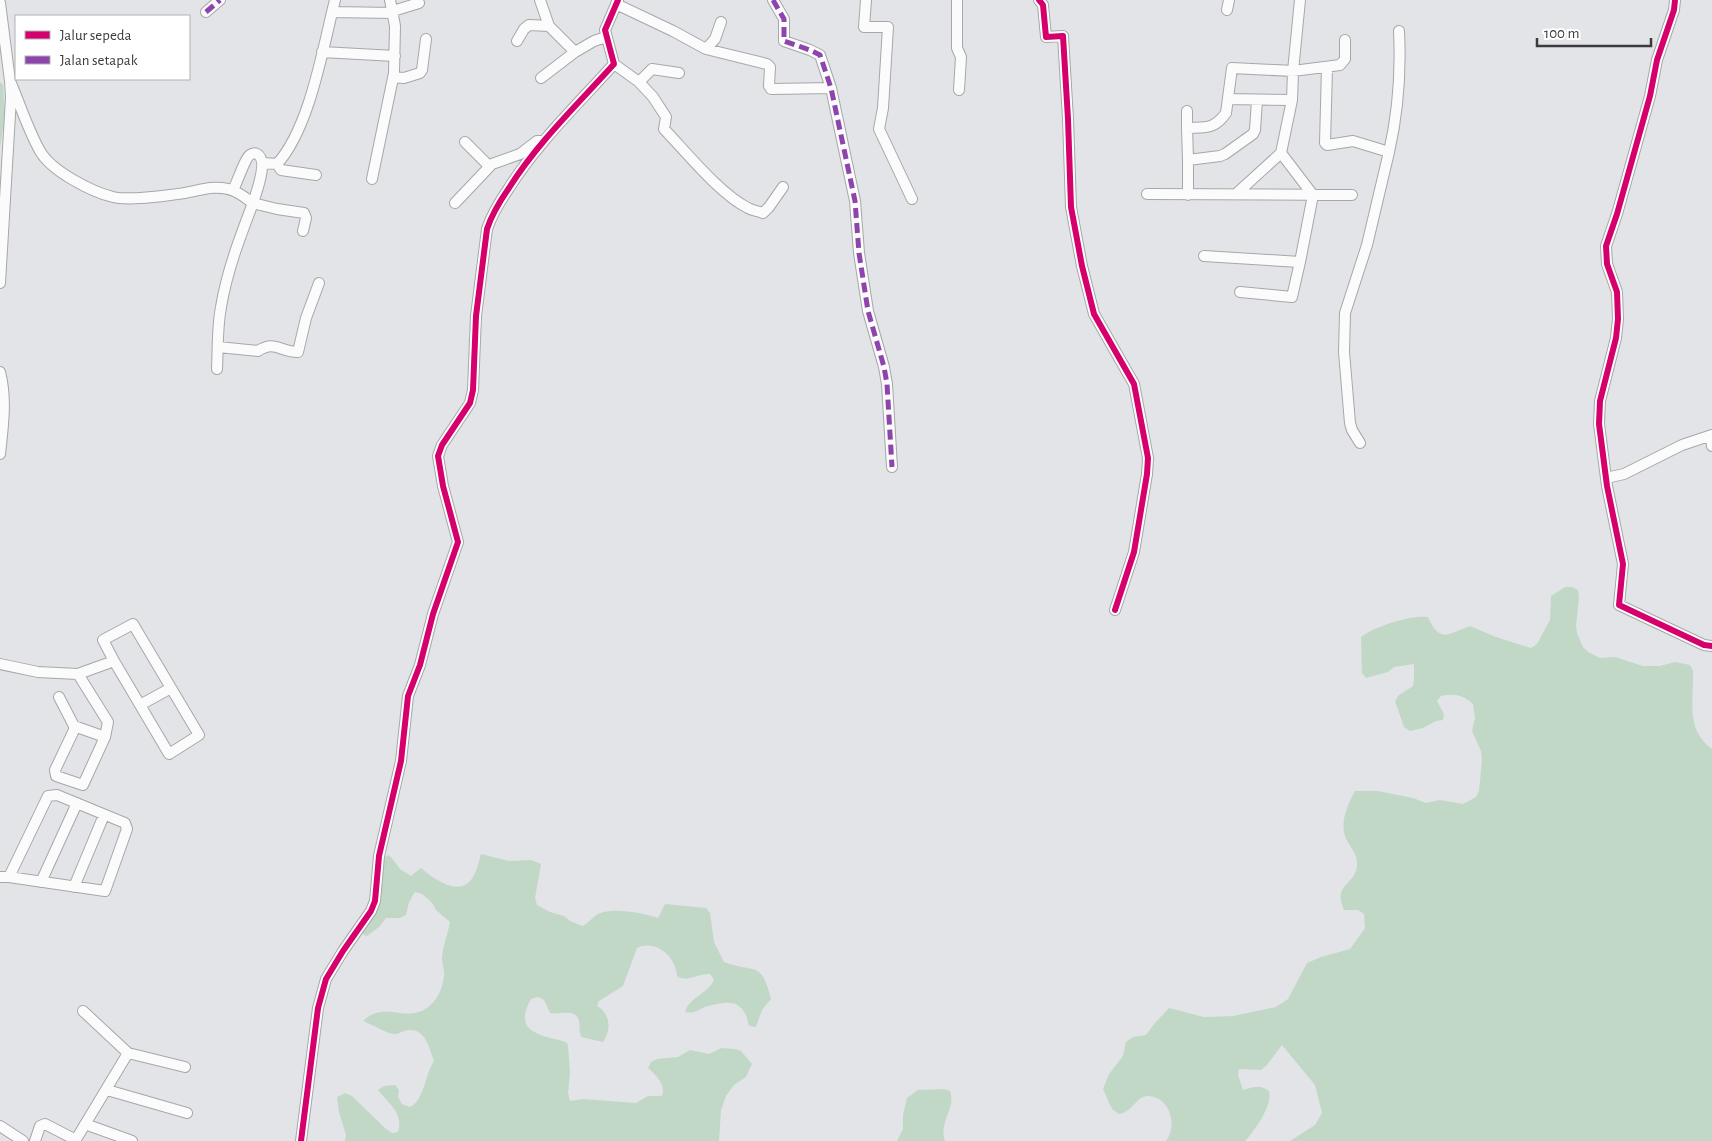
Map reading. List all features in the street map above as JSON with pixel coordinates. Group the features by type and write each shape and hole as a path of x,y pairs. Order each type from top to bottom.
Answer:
{"street":[{"path":"206,12 220,0"},
{"path":"277,164 296,134 314,85 335,0"},
{"path":"372,180 396,56 393,12 390,0"},
{"path":"540,0 549,26 575,52"},
{"path":"773,0 784,19 784,41 820,55 831,88 855,201 859,253 868,311 887,384 892,467"},
{"path":"866,0 864,27 888,27 879,129 912,199"},
{"path":"957,0 957,48 961,57 959,90"},
{"path":"1039,0 1043,5 1046,36 1063,36 1071,207 1092,310 1134,384 1147,450 1147,474 1134,552 1115,610"},
{"path":"1236,194 1281,152 1292,100 1300,0"},
{"path":"1675,0 1674,10 1656,60 1650,96 1617,214 1606,246 1607,264 1617,292 1618,319 1616,338 1600,401 1599,424 1606,478 1623,564 1619,605 1704,645 1712,646"},
{"path":"783,187 765,212 751,210 738,202 707,174 664,129 666,117 653,97 639,82 614,64 605,30 617,2 706,49 767,64 770,67 769,86 771,89 831,88"},
{"path":"0,3 11,98 0,283"},
{"path":"332,12 393,12 419,3"},
{"path":"706,49 715,38 721,22"},
{"path":"517,41 524,29 529,25 549,26"},
{"path":"1360,443 1350,423 1345,362 1345,313 1368,246 1394,130 1397,103 1399,31"},
{"path":"542,78 575,52 594,41 606,37"},
{"path":"393,77 404,78 420,73 426,39"},
{"path":"1187,128 1208,127 1216,124 1226,113 1231,70 1233,68 1293,71 1327,68 1340,64 1344,59 1344,40"},
{"path":"322,52 396,56"},
{"path":"301,1141 318,1008 326,979 371,911 375,901 379,856 401,761 408,696 420,665 434,614 458,542 443,486 438,456 442,445 470,404 473,390 476,316 487,229 490,219 520,171 544,141 614,64"},
{"path":"1327,68 1325,143 1327,145 1353,141 1389,152"},
{"path":"639,82 652,69 679,73"},
{"path":"10,81 41,153 63,173 92,189 114,197 123,198 179,194 218,188 233,190 253,203 277,210 304,213 306,218 303,232"},
{"path":"1228,99 1292,100"},
{"path":"1188,160 1225,154 1253,134 1257,100"},
{"path":"1187,111 1188,195"},
{"path":"455,203 489,166 520,154 537,141 544,141"},
{"path":"465,142 489,166"},
{"path":"1240,292 1292,297 1313,195 1281,152"},
{"path":"217,369 221,308 226,282 240,236 253,203 263,163 257,154 248,156 233,190"},
{"path":"263,163 277,164"},
{"path":"277,164 281,170 316,175"},
{"path":"1147,194 1352,195"},
{"path":"1204,256 1300,262"},
{"path":"218,347 258,351 264,346 271,346 298,352 306,318 320,282"},
{"path":"0,372 4,404 0,454"},
{"path":"1606,478 1624,474 1682,445 1712,439"},
{"path":"133,624 200,735 169,754 114,660 103,640 133,624"},
{"path":"0,664 38,672 78,674 114,660"},
{"path":"59,697 74,726 73,733 55,773 56,776 80,785 84,783 105,737 108,722 78,674"},
{"path":"140,705 171,688"},
{"path":"74,726 105,737"},
{"path":"57,795 77,803 125,823 127,829 106,891 41,882 3,880 48,796 57,795"},
{"path":"41,882 77,803"},
{"path":"74,887 104,815"},
{"path":"83,1011 128,1053 185,1066"},
{"path":"35,1141 40,1126 44,1124 76,1140 128,1053"},
{"path":"107,1090 186,1113"},
{"path":"85,1124 132,1141"},
{"path":"0,1126 23,1141"}],"green space":[{"path":"0,82 3,85 5,116 0,147"},
{"path":"1565,587 1572,587 1578,590 1577,633 1583,647 1588,652 1600,658 1615,657 1643,666 1660,666 1675,662 1690,665 1693,671 1692,704 1694,723 1703,741 1712,749 1712,1141 1290,1141 1315,1125 1322,1113 1315,1085 1282,1045 1261,1070 1239,1069 1238,1075 1243,1090 1263,1087 1269,1091 1270,1097 1266,1110 1254,1131 1245,1141 1166,1141 1170,1135 1170,1113 1162,1101 1148,1096 1140,1099 1124,1113 1119,1114 1113,1110 1103,1089 1109,1074 1123,1056 1126,1042 1133,1037 1146,1035 1169,1008 1204,1017 1233,1016 1276,1007 1288,999 1307,963 1350,949 1365,928 1364,914 1358,910 1344,910 1341,901 1343,890 1356,872 1357,865 1355,853 1345,836 1343,824 1347,807 1355,791 1378,791 1413,798 1426,803 1440,800 1463,804 1476,797 1479,791 1482,760 1481,751 1472,731 1475,718 1473,704 1458,696 1441,696 1437,701 1444,714 1443,720 1410,731 1404,727 1395,701 1399,695 1413,686 1414,664 1394,667 1388,672 1366,678 1362,673 1361,637 1393,622 1428,617 1432,626 1441,634 1451,634 1470,626 1496,637 1531,648 1537,644 1550,620 1551,596"},
{"path":"481,854 509,861 531,860 541,864 535,898 537,905 583,926 598,914 604,912 628,911 658,918 665,904 706,908 710,913 714,942 724,962 760,973 764,978 771,999 762,1010 756,1027 749,1026 744,1011 735,1004 723,1003 708,1006 697,1011 685,1012 690,1003 708,989 714,980 710,974 689,978 677,976 676,969 669,956 658,948 651,946 637,948 623,986 599,1001 597,1006 605,1013 608,1022 608,1032 603,1042 581,1037 579,1021 575,1015 571,1013 550,1013 544,1000 538,997 531,999 526,1010 525,1019 527,1026 532,1031 566,1042 568,1045 570,1073 568,1093 570,1101 583,1099 636,1103 648,1096 662,1096 663,1088 661,1084 648,1068 651,1062 657,1059 678,1057 690,1050 709,1054 721,1048 741,1051 752,1064 746,1077 734,1085 726,1096 721,1110 719,1141 345,1141 346,1135 339,1112 337,1097 345,1093 352,1096 386,1129 392,1133 398,1132 399,1119 397,1114 378,1090 384,1086 395,1085 399,1090 398,1097 402,1104 410,1107 418,1099 434,1061 426,1040 419,1033 409,1030 393,1034 363,1021 367,1017 380,1012 409,1014 424,1010 435,1000 444,976 442,955 450,922 422,894 415,892 409,902 406,915 400,918 386,918 379,927 367,936 360,933 376,909 385,857 388,855 391,857 400,869 411,876 421,868 440,882 455,887 468,883 473,877"},
{"path":"944,1089 950,1091 951,1099 943,1131 945,1141 897,1141 903,1129 903,1115 907,1098 918,1090"}],"marked path":[{"path":"206,12 220,0"},
{"path":"773,0 784,19 784,41 820,55 831,88 855,201 859,253 868,311 887,384 892,467"}],"cycle path":[{"path":"301,1141 318,1008 326,979 371,911 375,901 379,856 401,761 408,696 420,665 433,614 458,542 443,486 438,456 442,445 470,403 473,390 476,316 487,229 499,203 520,171 559,124 614,64 605,30 618,0"},
{"path":"1039,0 1043,5 1046,37 1063,36 1071,207 1082,266 1094,314 1134,384 1148,458 1134,552 1115,610"},
{"path":"1675,0 1674,10 1657,60 1650,96 1617,214 1606,246 1607,264 1617,292 1618,319 1616,338 1600,401 1599,424 1607,486 1623,564 1619,605 1704,645 1712,646"}]}
